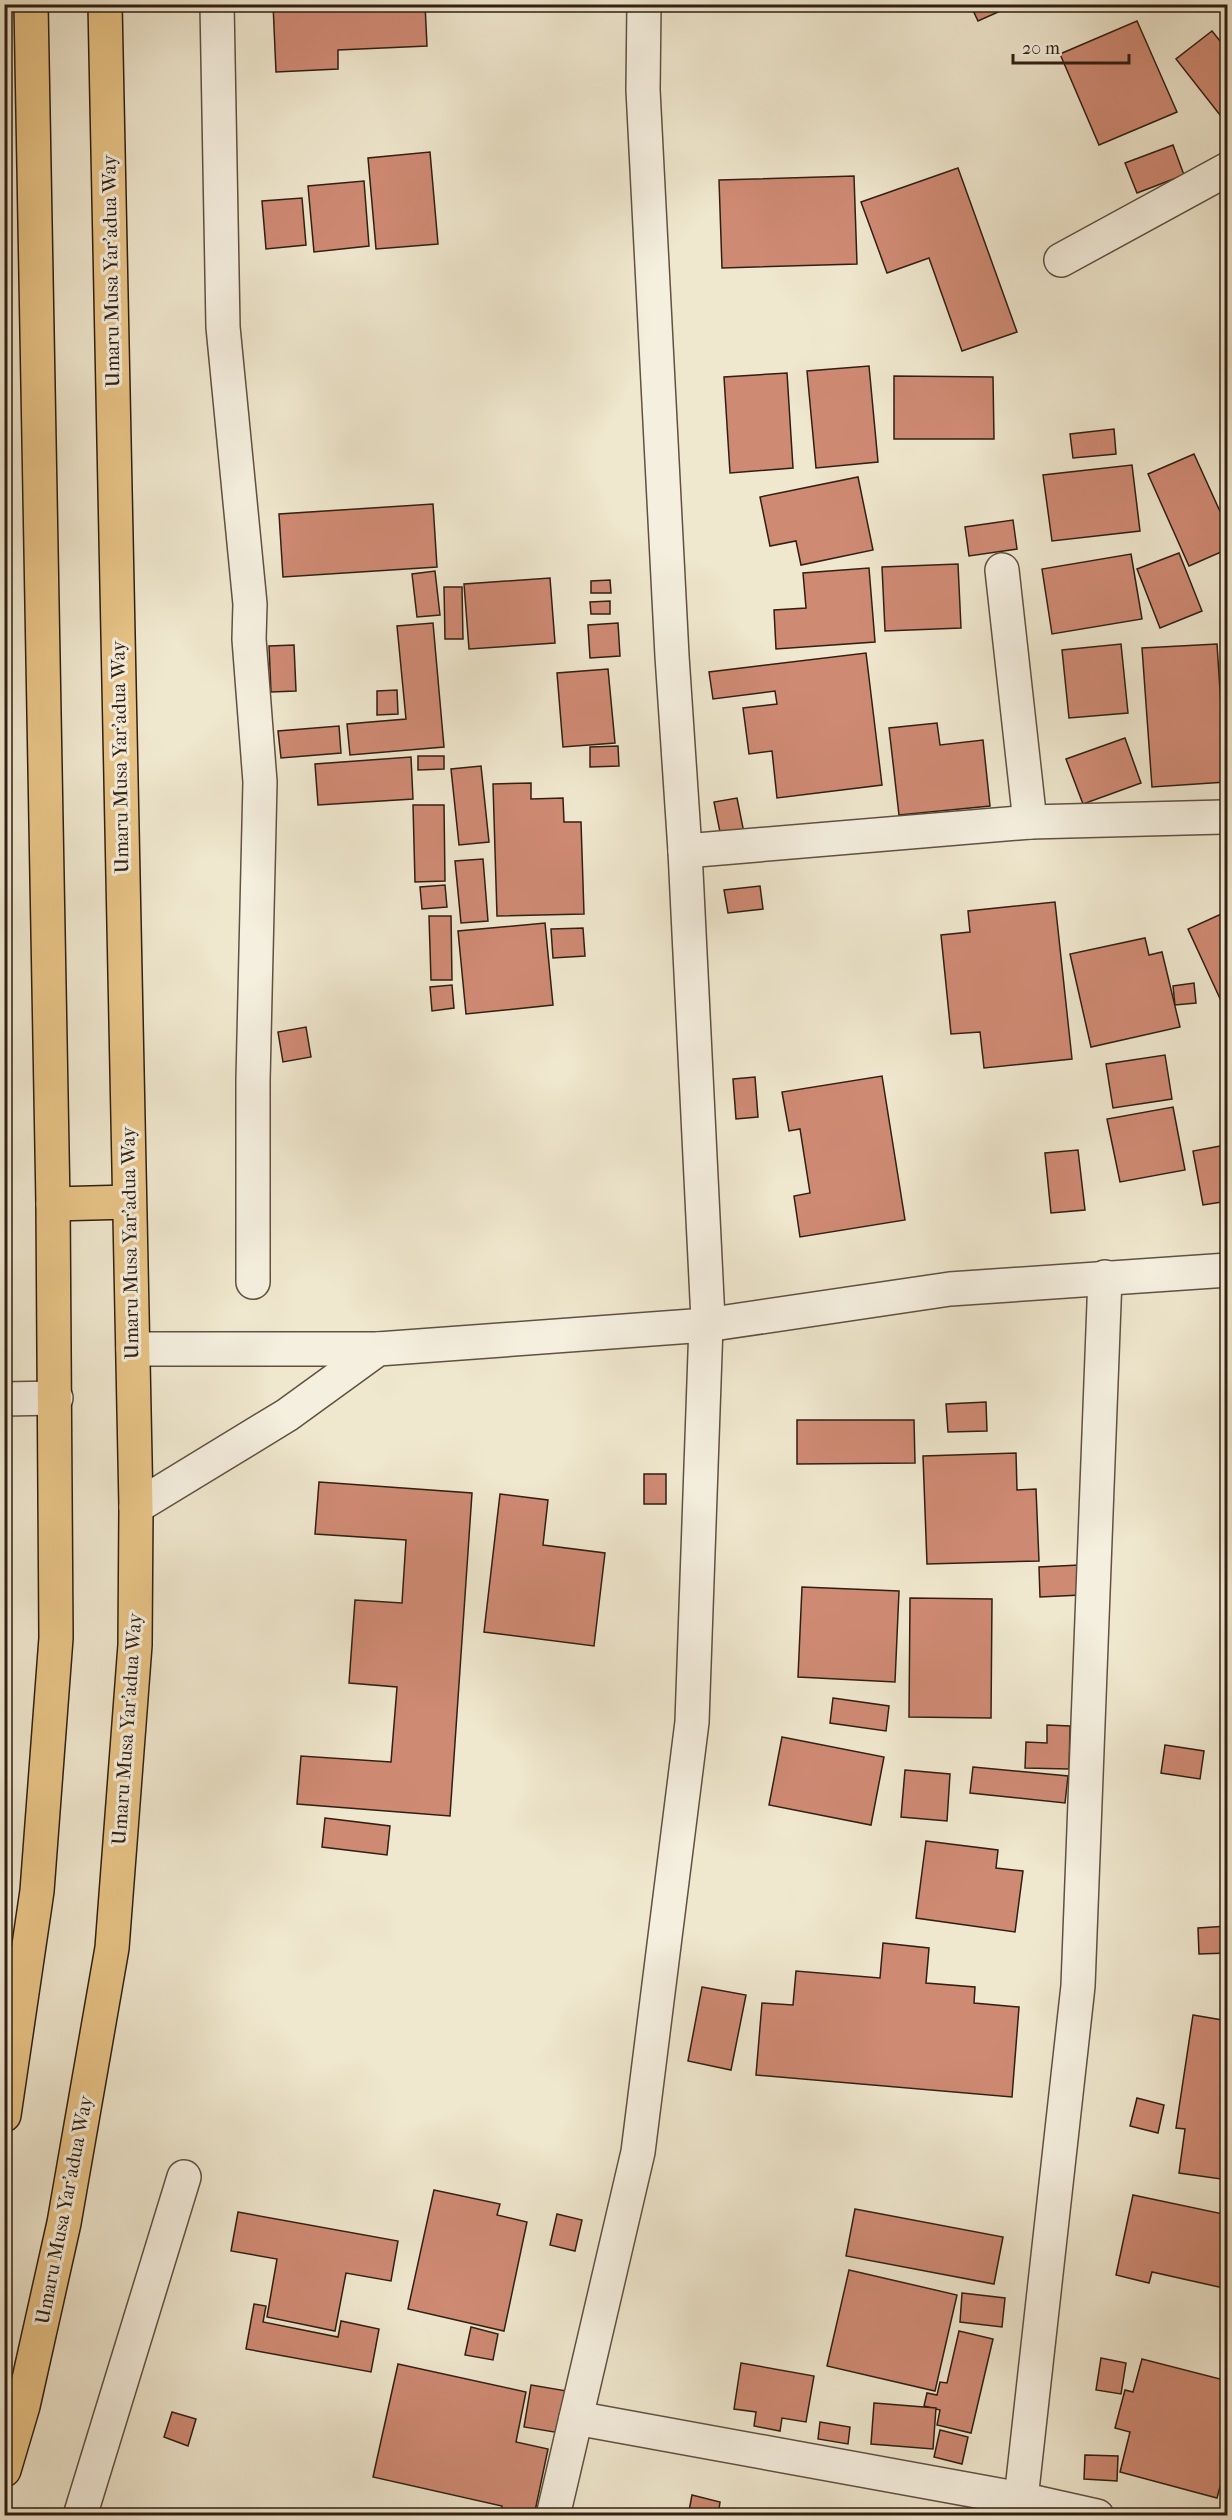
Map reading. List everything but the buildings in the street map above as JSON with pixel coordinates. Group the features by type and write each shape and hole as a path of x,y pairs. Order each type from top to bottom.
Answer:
{"main road":[{"path":"4,2115 37,1891 56,1638 56,1398 31,4"},
{"name":"Umaru Musa Yar'adua Way","path":"4,2470 23,2406 64,2223 112,1948 135,1645 136,1507 105,4"},
{"path":"53,1204 129,1202"}],"street":[{"path":"217,4 223,327 250,604 249,639 260,782 254,1069 253,1282"},
{"path":"553,2516 638,2152 692,1722 708,1320 643,90 644,4"},
{"path":"1061,260 1227,170"},
{"path":"1002,570 1030,822"},
{"path":"685,851 1030,822 1223,817"},
{"path":"133,1349 378,1349 706,1325 950,1289 1227,1270"},
{"path":"1021,2499 1078,1986 1105,1277"},
{"path":"136,1507 287,1415 378,1349"},
{"path":"4,1399 56,1398"},
{"path":"80,2516 184,2177"},
{"path":"576,2418 1021,2499 1097,2516"}]}
